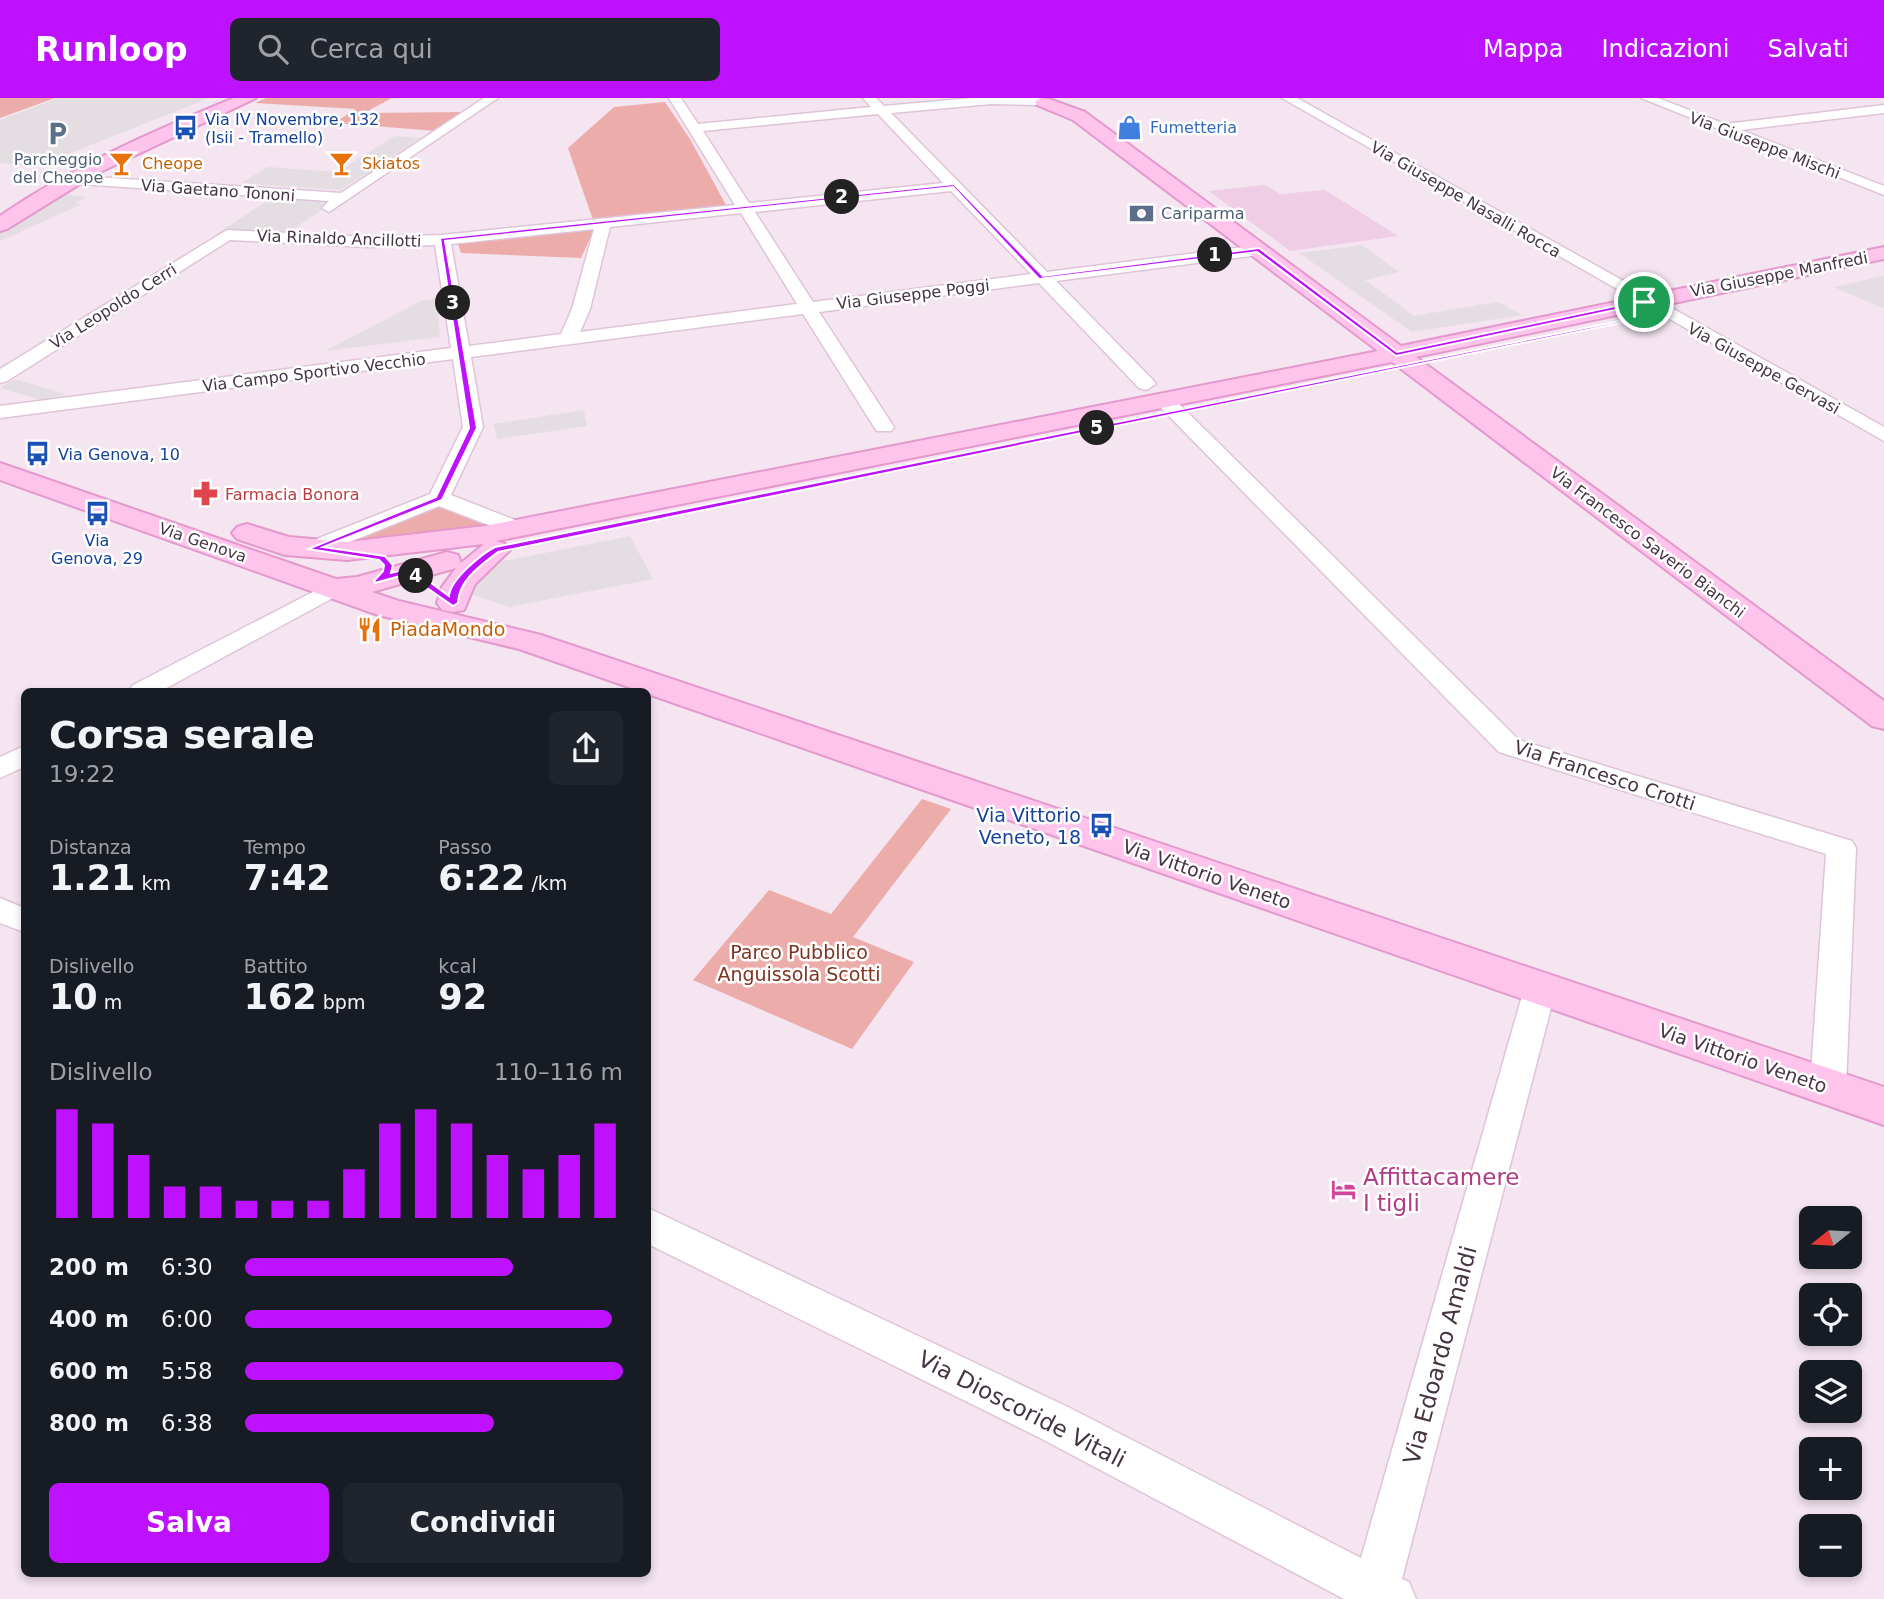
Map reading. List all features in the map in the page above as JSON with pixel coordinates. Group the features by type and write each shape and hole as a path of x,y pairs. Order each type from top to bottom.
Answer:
{"main road":[{"path":"0,225 59,179 72,164 233,98"},
{"path":"209,107 241,98"},
{"path":"0,215 59,179 151,137 248,98"},
{"name":"Via Francesco Saverio Bianchi","path":"1035,100 1076,104 1259,250 1884,718"},
{"path":"97,163 102,155 134,140 135,136"},
{"name":"Via Giuseppe Manfredi","path":"1404,360 1644,302 1884,253"},
{"name":"Via Giuseppe Manfredi","path":"312,549 347,551 412,546 517,529 1162,398 1404,360 1884,270"},
{"name":"Via Giuseppe Manfredi","path":"495,550 1162,398"},
{"name":"Via Genova","path":"0,449 283,545 312,549"},
{"name":"Via Genova","path":"0,471 334,588 389,570 495,550"},
{"path":"453,603 454,590 473,567 495,550"},
{"name":"Via Genova","path":"347,551 453,603"},
{"name":"Via Vittorio Veneto","path":"334,588 389,608 530,642 1884,1106"},
{"name":"Via Vittorio Veneto","path":"453,603 530,642"}],"street":[{"path":"288,236 492,98"},
{"path":"675,98 884,427"},
{"path":"869,98 1041,278 1162,398"},
{"name":"Via Giuseppe Nasalli Rocca","path":"1288,98 1644,302"},
{"name":"Via Giuseppe Mischi","path":"1647,98 1884,191"},
{"path":"694,128 996,99 1035,100"},
{"path":"1721,129 1884,109"},
{"name":"Via Gaetano Tononi","path":"59,179 344,198"},
{"name":"Via Rinaldo Ancillotti","path":"227,235 368,242 442,240 954,186"},
{"path":"568,339 582,309 604,221"},
{"name":"Via Leopoldo Cerri","path":"0,377 227,235"},
{"path":"312,549 439,498 473,428 442,240"},
{"name":"Via Giuseppe Poggi","path":"568,339 1259,250"},
{"name":"Via Giuseppe Gervasi","path":"1644,302 1884,435"},
{"name":"Via Campo Sportivo Vecchio","path":"22,408 568,339"},
{"path":"0,398 22,408"},
{"name":"Via Francesco Crotti","path":"1162,398 1508,746 1841,848 1828,1087"},
{"path":"0,410 22,408"},
{"path":"439,498 517,529"},
{"path":"148,688 334,588"},
{"path":"0,769 21,757"},
{"path":"0,909 21,920"},
{"name":"Via Edoardo Amaldi","path":"1380,1596 1540,989"},
{"name":"Via Dioscoride Vitali","path":"651,1226 1055,1423 1380,1596"}],"shaded area":[{"name":"Parcheggio del Cheope","path":"58,98 209,98 35,167 0,163 0,120"},
{"path":"395,136 420,138 340,190 241,183 268,167 337,172"},
{"path":"1265,185 1280,194 1325,190 1398,236 1290,251 1209,191"},
{"path":"54,193 87,197 74,203 82,204 0,241 0,233"},
{"path":"271,198 335,201 286,234 218,233"},
{"path":"1362,245 1399,272 1365,280 1414,316 1498,302 1522,315 1412,332 1299,253"},
{"path":"1884,276 1884,309 1834,287"},
{"path":"437,299 440,337 325,351 423,300"},
{"path":"15,379 66,394 47,402 0,388"},
{"path":"584,410 587,426 497,439 494,424"},
{"path":"630,536 653,579 509,607 468,593 499,562"}],"green space":[{"path":"0,98 55,98 0,118"},
{"path":"266,98 392,98 364,113 465,112 437,131 334,123 356,109 255,103"},
{"path":"665,102 690,139 726,205 593,220 568,148 614,107"},
{"path":"596,226 581,258 461,253 458,244 464,239"},
{"path":"435,505 500,531 341,547"},
{"name":"Parco Pubblico Anguissola Scotti","path":"922,799 951,809 853,937 914,962 852,1049 693,980 769,890 831,914"}],"place":[{"name":"Fumetteria","path":"1130,127"},
{"name":"Via IV Novembre, 132 (Isii - Tramello)","path":"185,128"},
{"name":"Parcheggio del Cheope","path":"58,133"},
{"name":"Cheope","path":"122,163"},
{"name":"Skiatos","path":"342,163"},
{"name":"Cariparma","path":"1141,213"},
{"name":"Via Genova, 10","path":"38,454"},
{"name":"Farmacia Bonora","path":"205,494"},
{"name":"Via Genova, 29","path":"97,514"},
{"name":"PiadaMondo","path":"370,629"},
{"name":"Via Vittorio Veneto, 18","path":"1101,826"},
{"name":"Affittacamere I tigli","path":"1343,1190"}],"route":[{"path":"954,186 1041,278 1259,250 1396,354 1644,302 1666,313 495,550 473,567 454,590 453,603 408,570 379,581 388,572 388,565 382,558 347,551 312,549 439,498 473,428 442,240 954,186"}]}
